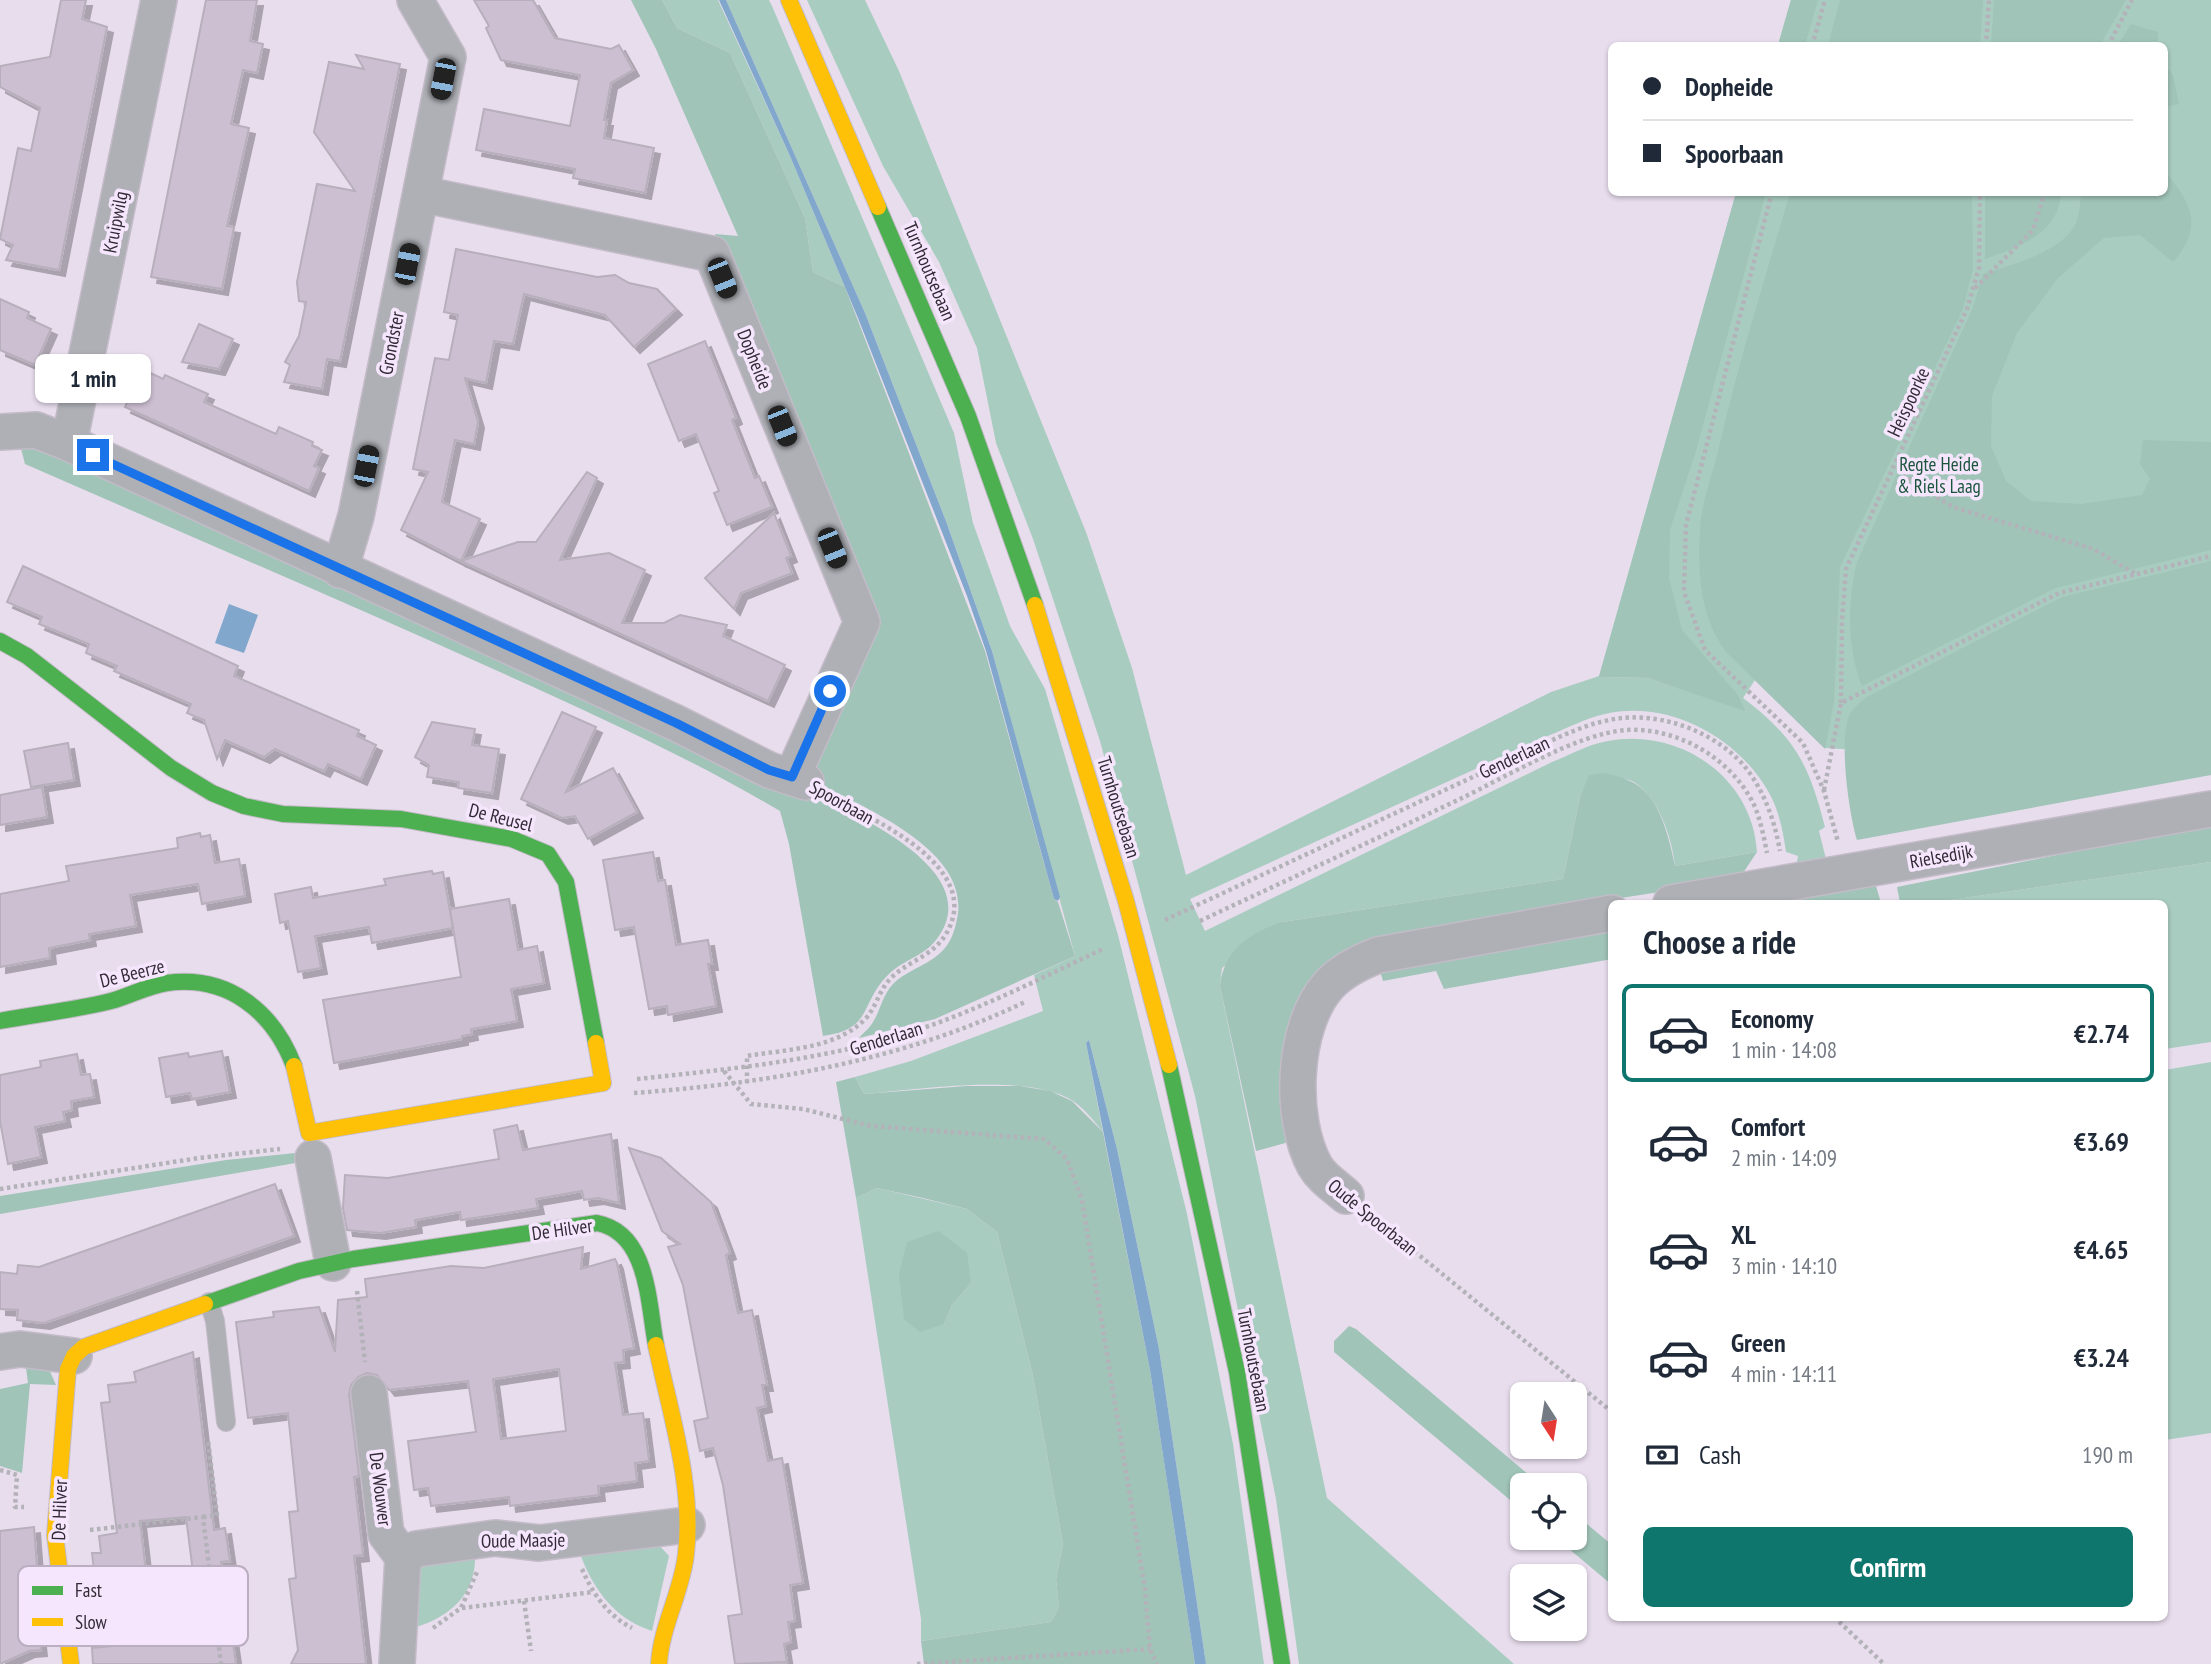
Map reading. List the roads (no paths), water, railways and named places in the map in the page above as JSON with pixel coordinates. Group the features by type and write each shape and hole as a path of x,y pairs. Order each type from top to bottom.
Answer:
{"street":[{"name":"Kruipwilg","path":"69,443 159,0"},
{"name":"Grondster","path":"340,569 356,516 448,57 415,0"},
{"name":"Turnhoutsebaan","path":"789,0 968,416 1043,628 1126,901 1181,1110 1237,1372 1282,1664"},
{"name":"Dopheide","path":"421,194 712,254 862,622 799,780"},
{"name":"Spoorbaan","path":"0,432 36,430 69,443 676,723 769,770 799,780"},
{"name":"De Reusel","path":"0,641 27,656 171,768 212,793 244,806 283,814 401,819 478,831 512,839 548,854 558,865 568,891 603,1083 311,1145"},
{"name":"Rielsedijk","path":"1688,900 2211,809"},
{"name":"Oude Spoorbaan","path":"1346,1196 1316,1167 1308,1149 1300,1107 1299,1065 1302,1045 1316,1005 1327,987 1362,961 1397,951 1608,915"},
{"name":"De Beerze","path":"0,1021 110,1001 167,983 197,982 218,986 258,1007 284,1042 294,1065 311,1145"},
{"path":"311,1145 343,1261"},
{"name":"De Hilver","path":"59,1566 55,1535 68,1369 74,1356 84,1347 299,1270 588,1223 607,1224 622,1231 638,1256 683,1480 687,1525 683,1573 662,1639 659,1664"},
{"path":"0,1352 20,1349 74,1356"},
{"name":"De Wouwer","path":"369,1393 386,1534 403,1557"},
{"name":"Oude Maasje","path":"403,1557 416,1549 495,1538 538,1543 687,1525"},
{"path":"396,1650 403,1557"},
{"name":"De Hilver","path":"69,1646 71,1664"}],"lane":[{"path":"209,1302 215,1321 226,1422"}],"water":[{"path":"719,0 726,0 865,313 947,524 992,651 1060,897 1058,901 1054,899 986,651 967,596 858,318 790,156"},
{"path":"229,604 258,615 244,653 215,643"},
{"path":"1089,1040 1117,1149 1159,1349 1206,1664 1195,1664 1150,1370 1086,1043"}],"park label":[{"name":"Regte Heide & Riels Laag","path":"1939,475"}]}
